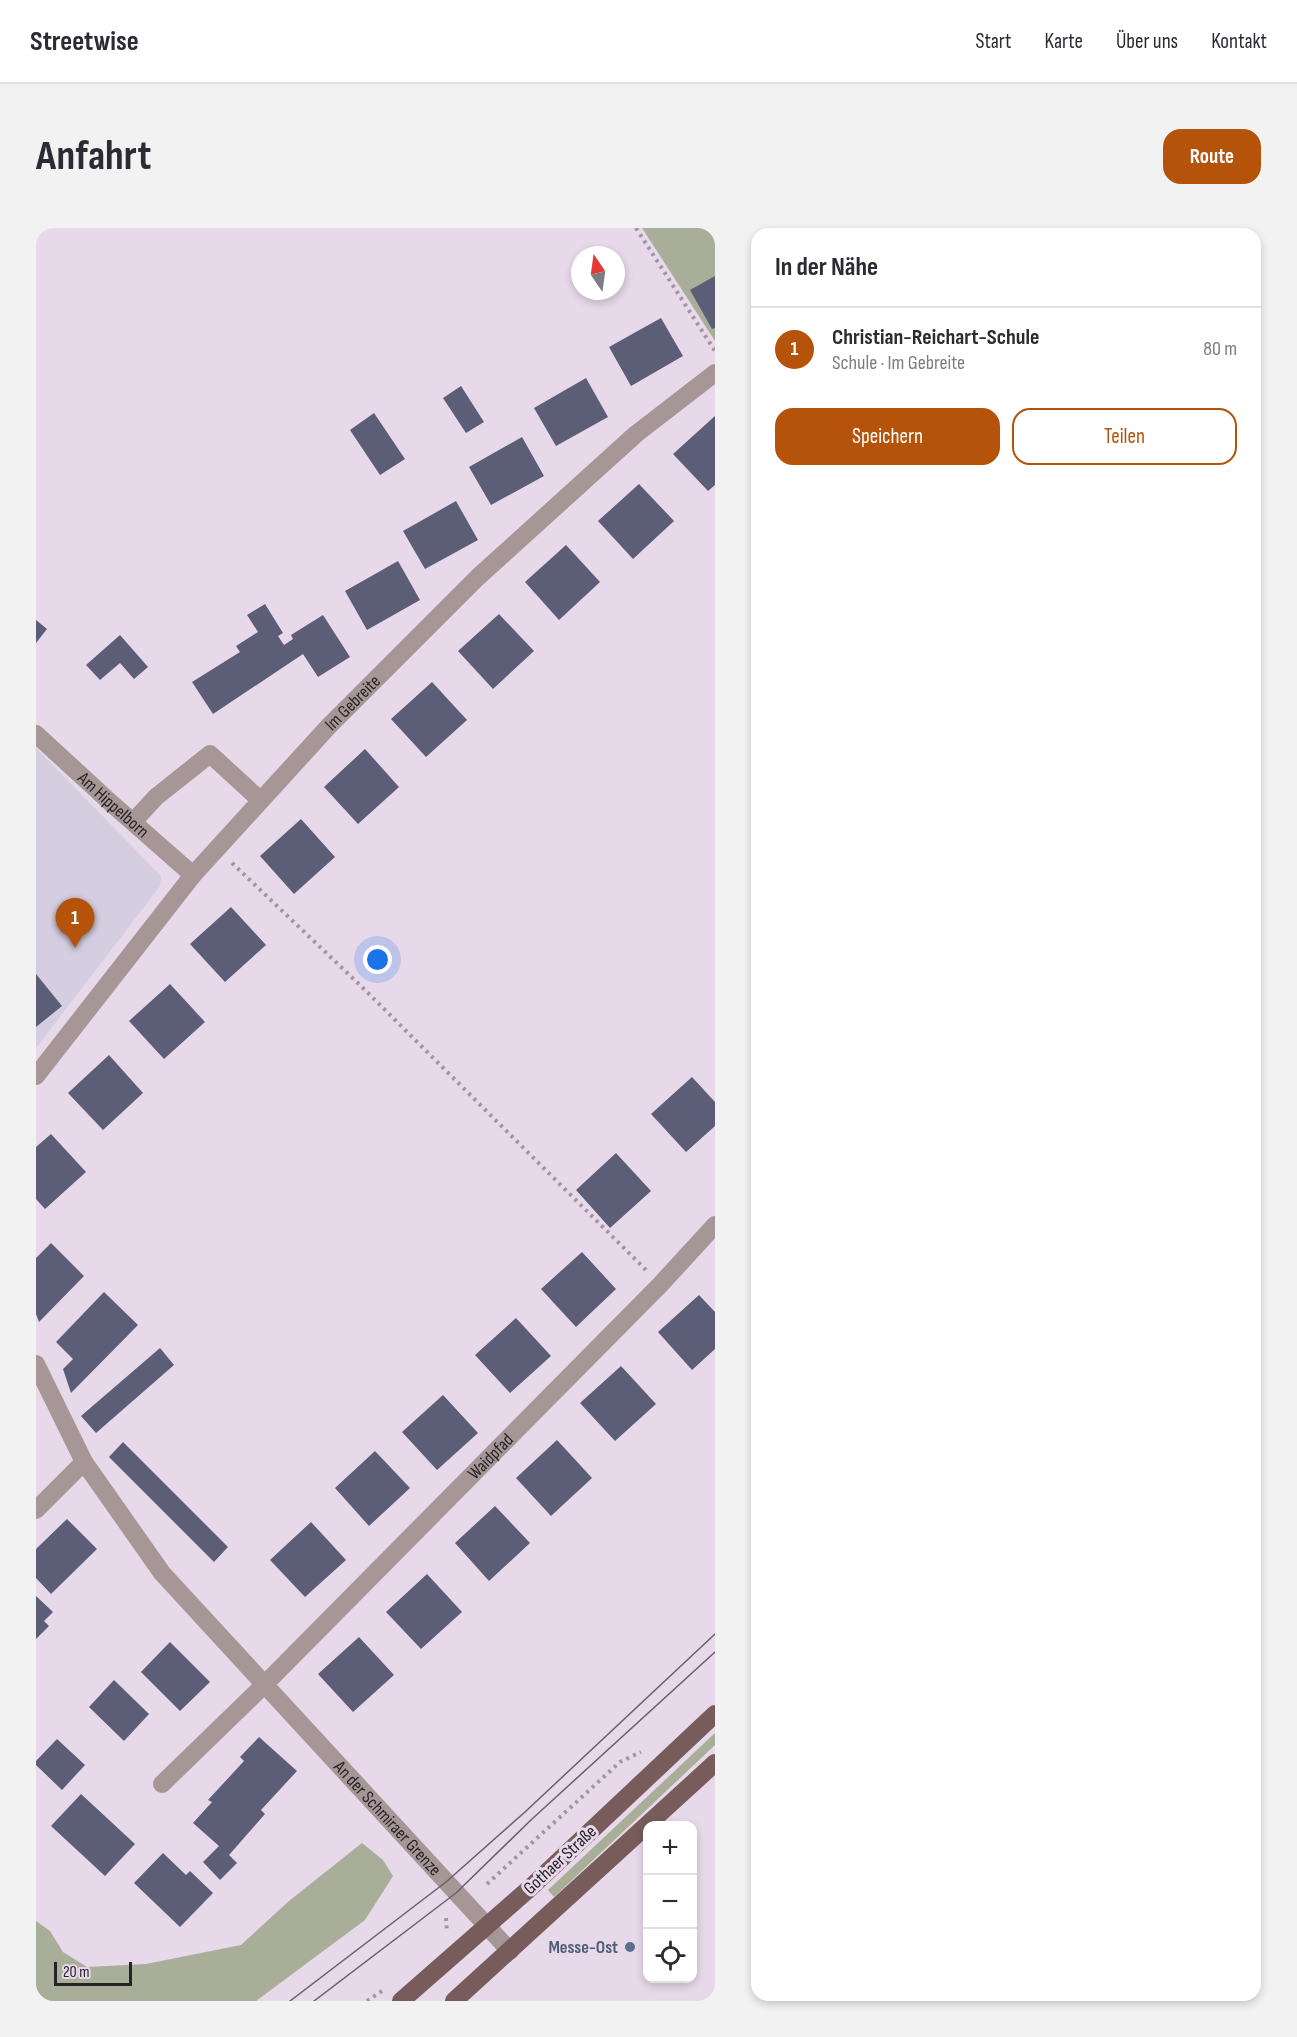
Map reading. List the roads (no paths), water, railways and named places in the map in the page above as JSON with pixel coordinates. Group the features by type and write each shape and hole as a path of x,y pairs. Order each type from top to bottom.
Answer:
{"main road":[{"name":"Gothaer Straße","path":"401,2001 547,1872 715,1714"},
{"name":"Gothaer Straße","path":"454,2001 715,1763"}],"street":[{"name":"Im Gebreite","path":"36,1076 193,875 328,727 478,577 636,434 715,374"},
{"name":"Am Hippelborn","path":"36,734 193,875"},
{"path":"133,822 156,796 210,754 260,800"},
{"name":"Waidpfad","path":"264,1685 660,1285 715,1225"},
{"name":"An der Schmiraer Grenze","path":"36,1364 84,1462 162,1573 510,1951"},
{"path":"36,1510 84,1462"},
{"path":"162,1784 264,1685"}],"tram line":[{"path":"290,2001 446,1882 525,1812 715,1634"},
{"path":"314,2001 456,1893 532,1819 715,1652"}],"place":[{"name":"Christian-Reichart-Schule","path":"75,948"},
{"name":"Messe-Ost","path":"630,1947"}]}
